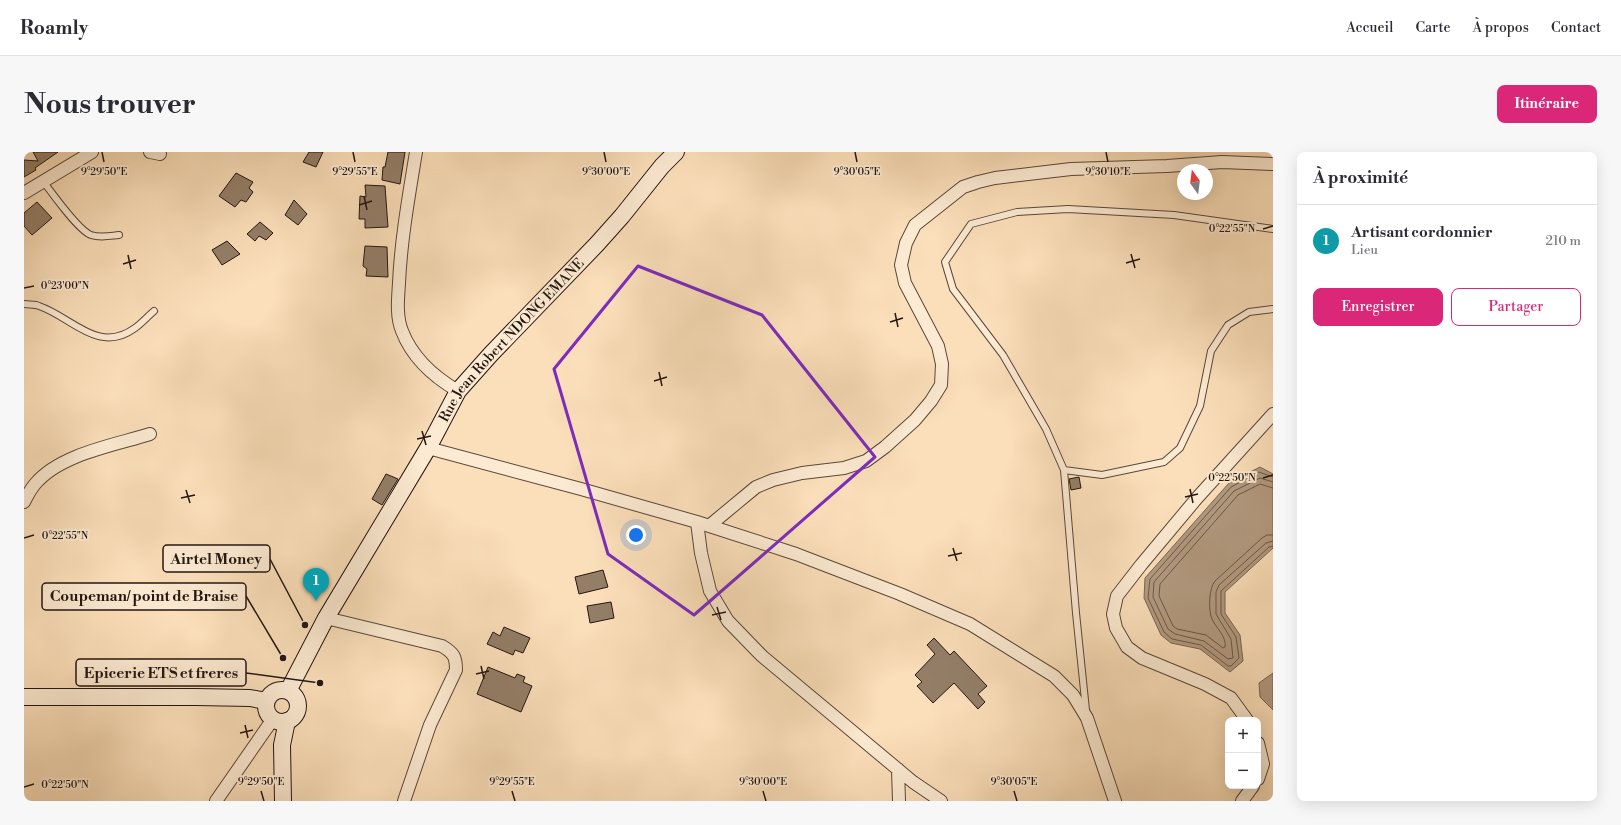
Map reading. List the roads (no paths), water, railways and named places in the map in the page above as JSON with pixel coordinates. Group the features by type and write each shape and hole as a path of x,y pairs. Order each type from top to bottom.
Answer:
{"street":[{"path":"24,193 92,152"},
{"path":"416,152 401,252 398,299 400,323 402,332 411,349 421,362 434,374 458,391"},
{"name":"Rue Jean Robert NDONG EMANE","path":"288,691 326,618 428,448 458,391 491,354 597,244 622,216 662,166 676,152"},
{"path":"708,526 756,487 772,480 802,473 844,468 866,461 885,447 915,420 931,401 941,385 942,364 938,346 912,299 905,283 901,265 906,243 915,225 964,187 995,178 1071,169 1167,166 1222,162 1273,164"},
{"path":"1245,717 1231,698 1205,684 1142,658 1127,647 1116,628 1114,614 1117,596 1141,565 1202,493 1273,414"},
{"path":"24,502 35,484 45,474 60,464 98,449 150,434"},
{"path":"428,448 581,488 696,522 796,554 900,594 970,624 1054,676 1073,695 1087,718 1115,801"},
{"path":"696,522 701,553 710,591 728,621 762,656 913,782 941,801"},
{"path":"326,618 442,646 451,651 456,661 456,670 430,725 404,801"},
{"path":"216,801 280,720 294,716 298,709 297,700 288,691 278,690 269,696 266,701 267,711 280,720"},
{"path":"24,697 196,697 250,698 266,701"},
{"path":"280,720 283,801"},
{"path":"1261,756 1263,764 1261,770"},
{"path":"898,769 899,801"},
{"path":"1242,801 1251,789"}],"lane":[{"path":"43,182 77,223 89,234 100,237 118,235"},
{"path":"1087,718 1076,614 1064,470 1046,429 1003,355 953,288 945,262 971,224 1017,212 1068,208 1174,215 1273,229"},
{"path":"24,304 43,307 97,337 110,338 135,328 154,311"},
{"path":"1064,470 1102,475 1164,462 1180,448 1200,406 1210,351 1228,325 1249,312 1273,309"}],"water":[{"path":"1260,467 1273,474 1273,548 1225,592 1225,613 1240,635 1243,661 1230,672 1200,649 1171,643 1161,635 1144,598 1145,578 1229,483"},
{"path":"1273,673 1273,710 1260,697 1259,683"}],"place":[{"name":"Artisant cordonnier","path":"316,601"},
{"name":"Airtel Money","path":"305,625"},
{"name":"Coupeman/ point de Braise","path":"283,658"},
{"name":"Epicerie ETS et freres","path":"320,683"}]}
